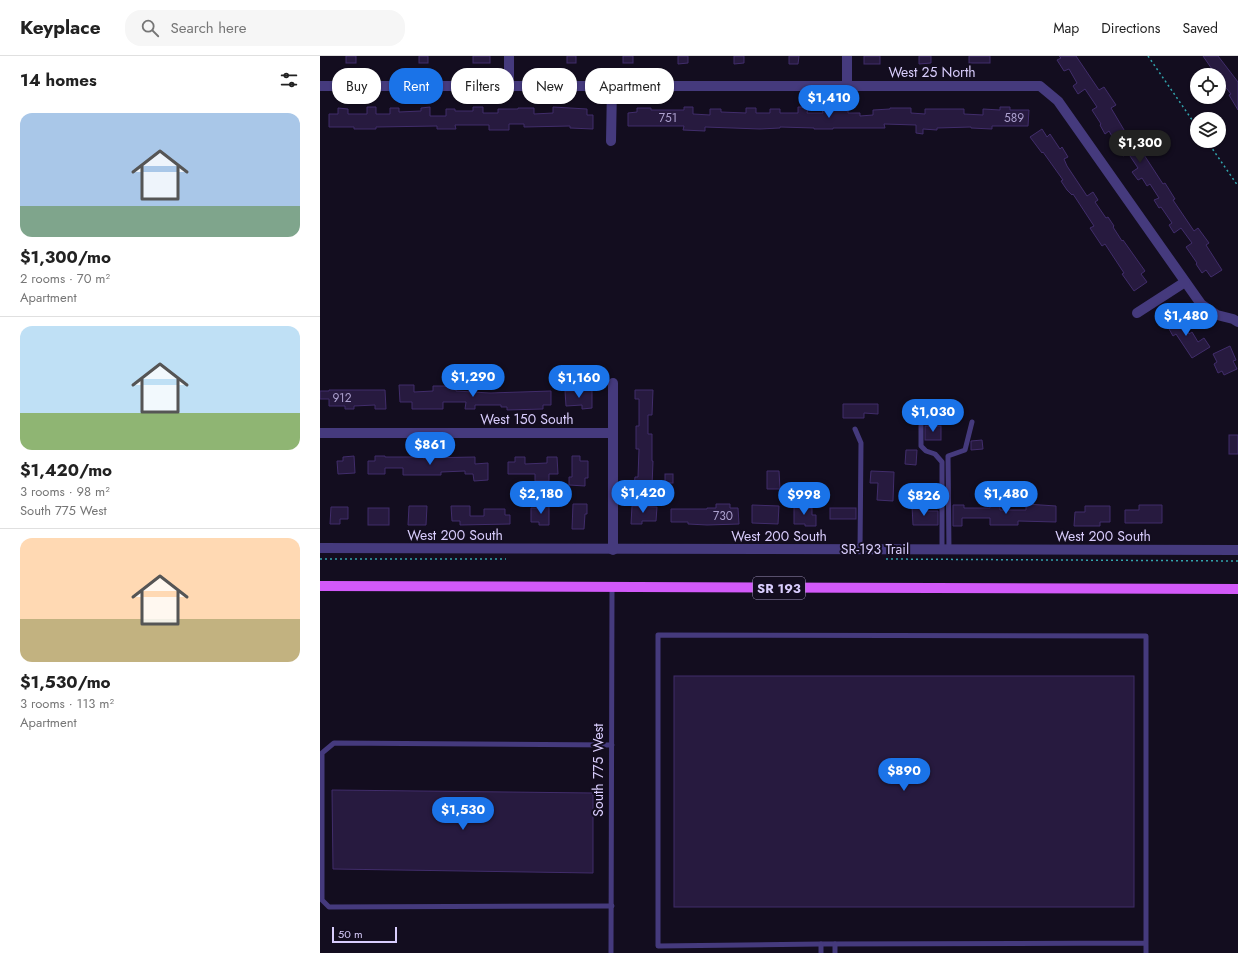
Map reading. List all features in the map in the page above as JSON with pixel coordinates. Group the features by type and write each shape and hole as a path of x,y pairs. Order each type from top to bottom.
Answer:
{"main road":[{"name":"SR 193","path":"320,586 1238,589"}],"street":[{"path":"509,56 509,68"},
{"path":"847,56 847,86"},
{"name":"West 25 North","path":"320,86 451,86"},
{"name":"West 25 North","path":"514,86 585,86"},
{"name":"West 25 North","path":"674,86 1040,86 1058,101 1185,282"},
{"path":"611,141 612,104"},
{"path":"1137,313 1185,282 1201,304 1217,315 1233,319 1238,322"},
{"path":"613,550 614,383"},
{"name":"West 150 South","path":"320,433 613,433"},
{"name":"West 200 South","path":"320,548 613,550 1238,550"}],"lane":[{"path":"945,550 948,456 965,450 972,422"},
{"path":"921,426 921,446 926,451 936,454 942,462 945,550"},
{"path":"855,429 861,443 860,550"},
{"name":"South 775 West","path":"611,953 612,587"},
{"path":"1146,943 658,946 658,635 1146,636 1146,943 1146,953"},
{"path":"612,745 334,743 322,753 322,900 329,907 612,906"},
{"path":"821,944 821,953"},
{"path":"835,944 835,953"}],"path":[{"path":"1148,56 1190,117"},
{"path":"1212,148 1238,186"},
{"path":"320,559 509,559"},
{"name":"SR-193 Trail","path":"882,559 1238,561"}],"building":[{"path":"346,56 356,56 356,63 346,63"},
{"path":"419,56 428,56 428,63 419,63"},
{"path":"473,56 490,56 490,63 473,63"},
{"path":"567,56 576,56 576,63 567,63"},
{"path":"623,56 633,56 633,63 623,63"},
{"path":"678,56 688,56 688,63 678,64"},
{"path":"734,56 744,56 744,63 734,64"},
{"path":"789,56 799,56 798,64 789,64"},
{"path":"864,56 880,56 880,64 864,64"},
{"path":"919,56 931,56 931,63 919,64"},
{"path":"969,56 990,56 990,63 969,63"},
{"path":"1059,56 1076,56 1099,90 1104,87 1116,105 1111,108 1130,140 1133,138 1163,184 1165,183 1175,199 1173,200 1194,231 1198,228 1209,243 1206,245 1222,270 1211,277 1206,270 1202,273 1186,247 1192,243 1181,228 1174,233 1169,225 1172,223 1154,200 1159,198 1150,184 1147,186 1142,178 1138,180 1132,172 1138,168 1128,153 1123,156 1109,131 1105,134 1100,125 1101,124 1092,110 1097,107 1085,89 1078,94 1073,86 1077,83 1069,69 1064,71 1057,60 1061,58"},
{"path":"1203,56 1218,56 1238,82 1238,110 1229,95 1231,94 1226,88 1226,68 1211,68"},
{"path":"367,107 376,107 376,114 390,114 390,108 399,108 399,112 421,111 421,108 430,107 430,116 446,116 446,109 455,109 455,111 473,111 473,107 483,107 483,113 498,113 498,109 534,108 534,114 553,113 553,107 587,109 587,115 593,115 593,129 570,128 570,126 524,127 524,124 509,124 509,130 489,130 489,125 455,125 456,129 437,129 437,126 376,127 376,129 329,127 329,114 338,114 338,108 348,109 348,114 367,114"},
{"path":"684,107 693,107 693,114 710,115 710,109 721,109 721,112 746,113 746,108 756,108 756,113 770,113 770,109 780,109 780,113 798,113 798,107 808,107 807,113 823,113 822,109 839,109 839,107 848,107 848,113 860,113 860,116 873,115 873,110 890,108 911,108 911,113 925,114 925,109 964,109 964,114 983,115 983,109 1000,110 1000,107 1010,107 1010,110 1029,110 1028,126 992,126 992,129 971,127 937,128 937,130 923,129 923,134 916,133 916,125 884,124 885,128 814,129 780,127 760,129 705,127 705,131 683,130 684,126 628,126 628,113 637,112 637,108 651,108 651,110 684,110"},
{"path":"1042,129 1047,137 1050,134 1060,149 1062,147 1068,157 1064,159 1067,166 1087,196 1093,192 1098,200 1095,202 1106,218 1108,217 1122,241 1123,240 1145,271 1141,274 1147,282 1134,291 1122,274 1124,273 1105,244 1102,246 1090,228 1094,226 1073,194 1072,195 1067,190 1061,181 1063,180 1030,137"},
{"path":"1174,314 1179,322 1182,321 1189,334 1192,332 1198,342 1204,338 1210,347 1192,358 1176,334 1173,336 1164,320"},
{"path":"1230,346 1236,360 1233,361 1237,369 1224,375 1222,371 1218,373 1214,364 1217,362 1213,354"},
{"path":"399,385 414,385 414,392 433,391 433,386 456,386 456,391 490,393 551,391 551,405 543,405 543,409 507,410 507,407 501,407 501,405 475,405 475,409 465,409 466,402 443,402 443,409 412,409 412,402 400,402"},
{"path":"385,390 386,409 375,409 375,405 354,406 354,409 345,409 345,406 329,406 329,399 320,399 320,391"},
{"path":"592,390 592,408 582,409 582,405 566,406 565,391"},
{"path":"635,390 653,390 652,415 648,415 648,434 652,434 652,486 634,486 635,477 638,477 639,449 636,449 636,426 639,426 639,399 635,399"},
{"path":"843,404 878,404 878,414 864,413 864,418 843,418"},
{"path":"925,426 941,426 941,440 925,440"},
{"path":"1229,435 1238,435 1238,454 1229,454"},
{"path":"982,440 983,449 971,450 971,441"},
{"path":"906,450 917,450 916,465 905,464"},
{"path":"354,456 355,473 338,474 337,461 343,461 343,457"},
{"path":"375,456 423,458 475,457 475,464 488,463 488,480 474,481 473,474 465,474 465,471 441,472 441,475 403,475 403,468 385,468 385,474 368,474 368,461 375,461"},
{"path":"572,456 580,456 580,461 588,461 588,478 585,478 585,486 569,485 569,477 572,477"},
{"path":"515,457 525,457 525,464 547,463 547,457 557,457 558,474 549,474 549,481 535,481 535,474 508,474 508,462 515,462"},
{"path":"767,471 779,471 780,489 767,489"},
{"path":"871,471 894,472 893,501 877,500 878,483 870,483"},
{"path":"665,474 673,474 673,483 665,483"},
{"path":"573,504 587,504 584,529 572,529"},
{"path":"716,504 730,504 730,508 738,508 739,524 707,525 688,524 688,522 671,522 671,509 716,508"},
{"path":"1026,504 1056,506 1056,522 1018,521 1018,525 990,525 990,518 962,518 962,526 953,526 953,505 964,505 964,508 990,508 990,506 1000,506 1000,510 1026,510"},
{"path":"540,505 549,505 549,525 539,525 539,522 531,522 531,508 540,508"},
{"path":"752,505 779,506 778,524 752,523"},
{"path":"794,505 805,505 806,508 812,508 812,515 816,515 816,526 794,524"},
{"path":"1139,505 1162,505 1162,523 1125,523 1125,510 1139,510"},
{"path":"409,506 427,506 426,525 408,525"},
{"path":"451,506 470,506 470,516 484,516 484,509 505,509 505,515 510,515 510,524 460,525 460,521 452,521"},
{"path":"632,506 657,507 656,521 642,521 642,524 631,524"},
{"path":"912,506 922,506 922,511 938,511 938,525 913,525"},
{"path":"1085,506 1110,506 1110,522 1100,522 1100,526 1074,526 1075,512 1085,512"},
{"path":"331,507 348,507 348,519 340,519 340,524 330,524"},
{"path":"368,508 389,508 389,525 368,525"},
{"path":"830,508 856,508 856,519 830,519"},
{"path":"674,676 1134,676 1134,907 674,907"},
{"path":"332,790 593,793 593,873 333,869"}]}
